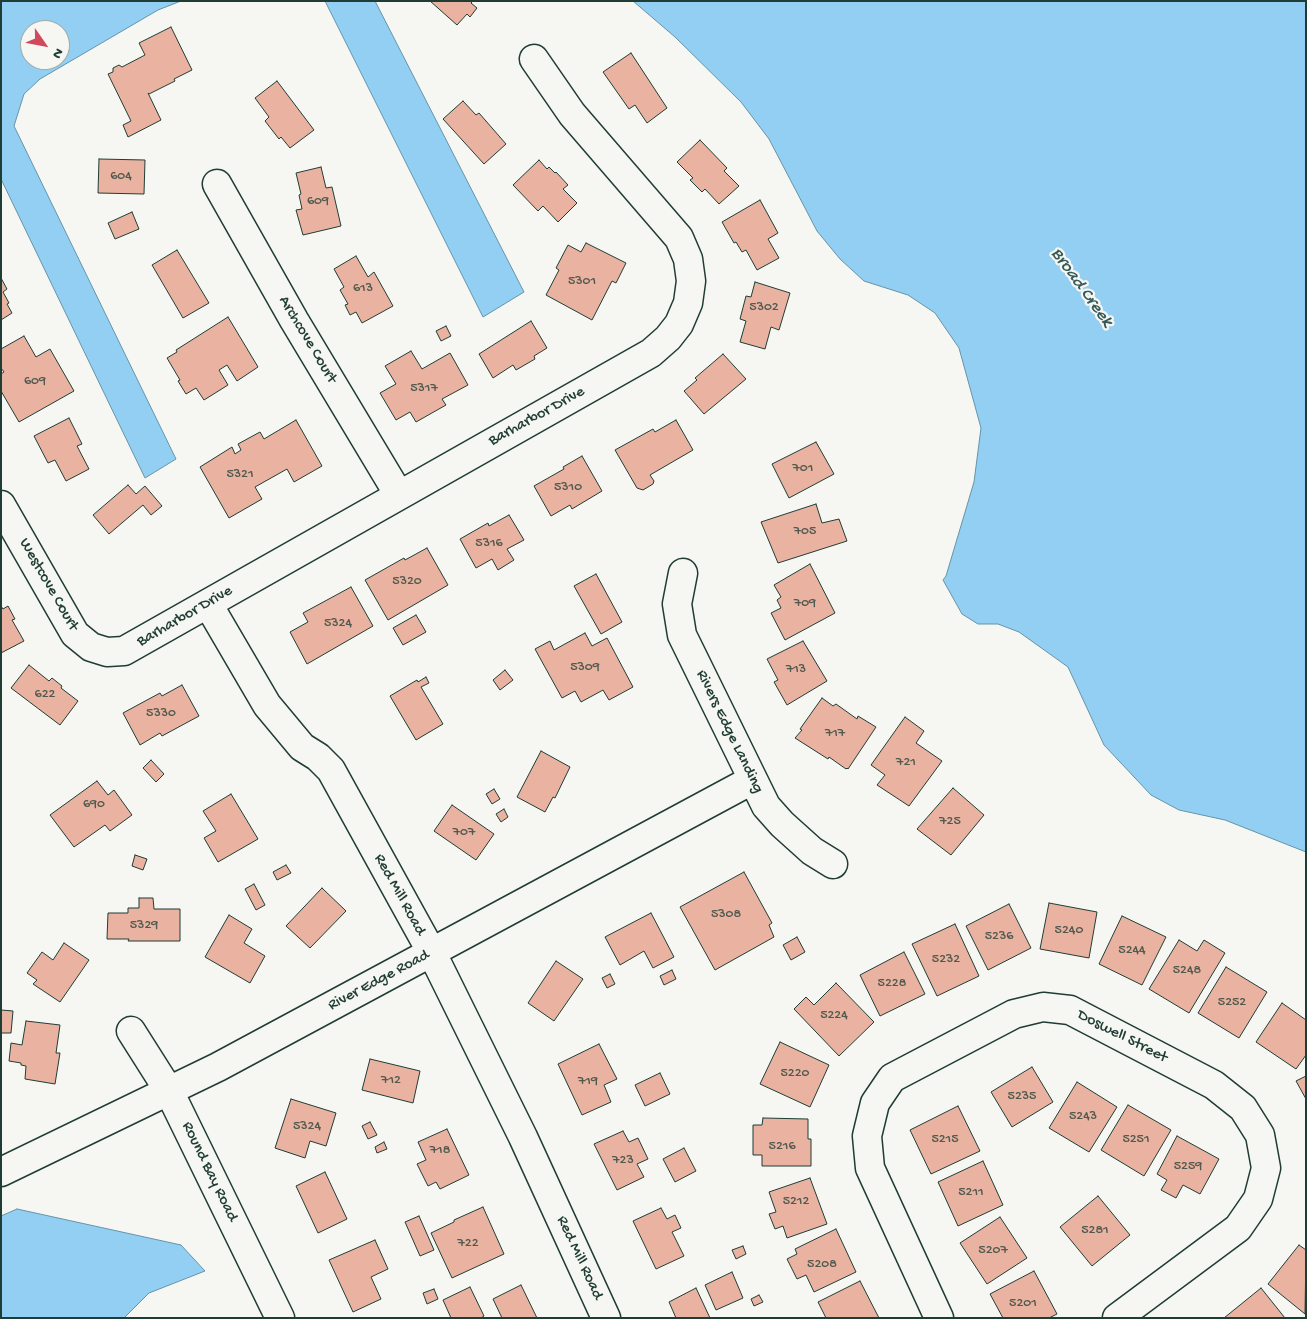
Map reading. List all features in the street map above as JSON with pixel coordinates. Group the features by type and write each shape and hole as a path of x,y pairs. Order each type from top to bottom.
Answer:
{"street":[{"name":"Barharbor Drive","path":"107,652 124,651 651,352 668,338 679,324 688,303 691,281 688,259 679,238 572,114 534,59"},
{"name":"Archcove Court","path":"217,184 294,320 399,494"},
{"name":"Westcove Court","path":"1,504 75,634 91,647 107,652"},
{"name":"Rivers Edge Landing","path":"683,573 677,604 682,635 752,780 766,806 782,824 812,851 833,864"},
{"name":"Red Mill Road","path":"208,604 267,705 302,747 331,770 432,953 523,1137 606,1318"},
{"name":"River Edge Road","path":"1,1172 218,1066 752,780"},
{"name":"Doswell Street","path":"939,1318 870,1168 867,1136 875,1103 892,1078 1014,1014 1043,1007 1070,1010 1214,1085 1243,1108 1260,1135 1266,1168 1258,1199 1238,1228 1117,1318"},
{"name":"Round Bay Road","path":"131,1031 169,1091 280,1318"}],"water":[{"path":"1,1 181,1 158,10 70,61 70,20 20,20 20,70 55,70 40,79 24,94 14,126 176,459 145,478 1,179"},
{"path":"325,1 375,1 524,292 483,317"},
{"name":"Broad Creek","path":"633,1 1306,1 1306,852 1225,820 1179,810 1151,795 1104,745 1068,667 1019,632 998,624 978,624 962,614 943,580 946,576 974,482 981,428 959,348 935,313 908,295 864,281 840,259 817,231 769,139 741,102 675,37"},
{"path":"17,1209 181,1245 205,1271 149,1293 124,1318 1,1318 1,1216"}],"building":[{"path":"430,1 473,1 471,3 477,8 470,17 467,14 457,25"},
{"path":"171,27 192,70 174,79 175,81 148,93 161,120 128,137 123,125 131,121 108,74 113,72 113,68 119,65 122,67 145,55 139,43"},
{"path":"631,53 667,108 647,123 635,105 629,109 603,72"},
{"path":"277,81 314,130 290,148 281,137 279,139 265,121 269,117 255,98"},
{"path":"463,101 476,115 479,113 506,144 484,164 443,119"},
{"path":"700,140 727,168 724,171 739,186 719,204 705,189 702,192 690,180 693,178 677,162"},
{"path":"99,159 145,160 144,194 98,193"},
{"path":"539,160 547,169 549,167 556,172 568,185 563,189 577,203 558,222 543,206 538,211 513,185"},
{"path":"321,167 326,188 332,187 341,226 303,235 296,210 302,209 296,173"},
{"path":"760,200 778,233 768,239 779,258 757,270 746,250 742,252 736,242 734,243 722,222"},
{"path":"132,212 139,229 115,239 108,223"},
{"path":"586,243 626,263 616,283 612,281 592,320 546,295 559,270 556,268 568,245 581,252"},
{"path":"177,250 209,303 183,318 152,265"},
{"path":"356,256 368,277 374,272 393,306 362,323 356,312 350,315 345,305 348,304 340,290 344,287 334,269"},
{"path":"1,278 7,289 3,292 12,313 1,320"},
{"path":"755,282 790,293 779,330 771,327 765,349 740,342 746,321 740,319 746,296 751,297"},
{"path":"228,317 258,367 237,381 227,365 219,370 228,385 204,400 196,388 186,394 167,358 177,352 176,350"},
{"path":"531,321 547,348 534,356 535,359 516,370 513,365 493,378 479,354"},
{"path":"446,326 451,336 441,341 436,331"},
{"path":"24,336 36,357 50,349 74,391 19,422 1,391 1,374 4,372 1,368 1,349"},
{"path":"411,351 422,369 450,353 468,385 442,399 446,405 416,422 410,412 396,420 380,393 396,384 385,366"},
{"path":"723,354 746,379 704,414 684,391 697,380 695,378"},
{"path":"69,418 82,444 77,446 89,469 66,481 55,460 48,463 34,436"},
{"path":"296,420 322,466 294,482 287,469 255,487 262,499 229,518 200,467 232,447 235,454 241,450 238,444 260,432 264,439"},
{"path":"676,420 693,450 650,475 654,481 653,484 643,490 637,488 615,450 653,429 655,432"},
{"path":"816,442 834,474 789,498 772,464"},
{"path":"582,456 602,491 572,509 570,505 551,516 534,486"},
{"path":"128,485 136,494 145,486 162,506 151,515 143,505 109,534 93,515"},
{"path":"816,504 822,523 839,519 847,541 778,563 761,522"},
{"path":"509,515 524,540 507,549 514,560 498,570 492,559 476,568 460,539 488,523 489,526"},
{"path":"427,548 448,585 388,620 365,580 404,558 405,560"},
{"path":"810,564 835,613 785,640 771,613 781,608 777,600 781,597 774,585"},
{"path":"596,574 622,622 601,634 574,586"},
{"path":"351,587 373,626 307,664 290,632 308,622 303,613"},
{"path":"1,606 3,609 8,606 15,619 12,620 24,641 1,653"},
{"path":"416,615 426,632 403,645 393,628"},
{"path":"585,633 592,646 607,638 633,687 609,700 603,690 581,702 575,691 562,698 535,649 550,641 554,650"},
{"path":"803,641 827,681 787,705 774,682 778,680 767,659"},
{"path":"29,665 49,681 52,678 62,686 61,688 78,701 60,725 11,688"},
{"path":"505,670 513,680 500,690 493,680"},
{"path":"426,677 429,683 421,687 443,724 416,740 390,696 417,680 418,682"},
{"path":"182,685 199,716 162,736 160,733 140,745 123,713 160,693 162,696"},
{"path":"822,698 833,706 836,704 857,719 858,716 876,727 848,769 795,738"},
{"path":"905,717 924,731 916,743 942,761 909,806 877,785 885,775 871,765"},
{"path":"541,751 570,767 555,798 553,797 545,812 517,797"},
{"path":"151,760 164,774 156,782 143,768"},
{"path":"97,781 108,795 114,790 132,815 110,831 105,825 74,847 50,815"},
{"path":"953,788 984,815 951,855 917,829"},
{"path":"494,789 500,799 492,804 486,794"},
{"path":"231,794 258,839 218,862 204,838 216,831 203,811"},
{"path":"452,805 494,834 476,860 434,831"},
{"path":"504,809 508,817 501,822 496,814"},
{"path":"135,855 147,859 143,870 132,866"},
{"path":"286,865 291,873 277,880 273,872"},
{"path":"744,872 772,923 769,925 774,937 715,970 680,907"},
{"path":"254,884 265,905 256,910 245,889"},
{"path":"322,888 346,911 310,948 286,926"},
{"path":"139,898 153,898 154,909 180,909 180,941 107,939 108,913 128,913 128,908 139,908"},
{"path":"1049,903 1097,912 1089,958 1040,949"},
{"path":"1009,904 1031,948 988,970 966,926"},
{"path":"651,913 674,957 653,968 644,951 620,965 605,937"},
{"path":"229,915 252,929 244,943 265,956 250,983 205,957"},
{"path":"1122,916 1166,937 1142,985 1099,964"},
{"path":"955,924 979,976 937,996 912,944"},
{"path":"797,937 805,952 791,960 783,945"},
{"path":"1179,940 1197,951 1204,940 1225,953 1189,1013 1149,989"},
{"path":"64,943 89,960 60,1002 33,984 37,980 27,973 42,952 53,960"},
{"path":"904,952 925,994 880,1016 860,975"},
{"path":"556,961 583,979 554,1021 528,1003"},
{"path":"1226,967 1267,992 1239,1038 1198,1013"},
{"path":"672,970 676,979 664,985 660,976"},
{"path":"610,974 615,984 607,988 602,978"},
{"path":"836,983 874,1022 839,1056 794,1009 806,997 814,1005"},
{"path":"1282,1003 1306,1020 1306,1055 1296,1069 1256,1042"},
{"path":"1,1010 13,1011 11,1033 1,1033"},
{"path":"26,1021 60,1025 56,1053 60,1053 55,1084 25,1079 26,1066 9,1061 11,1043 22,1045"},
{"path":"780,1042 829,1065 810,1107 760,1084"},
{"path":"599,1044 617,1079 604,1085 611,1102 582,1115 558,1064"},
{"path":"370,1059 420,1071 413,1103 362,1090"},
{"path":"1032,1067 1053,1102 1012,1127 991,1092"},
{"path":"660,1073 670,1094 645,1106 635,1085"},
{"path":"1306,1076 1306,1099 1296,1081"},
{"path":"1077,1082 1117,1107 1089,1152 1049,1128"},
{"path":"291,1099 336,1113 326,1146 310,1141 305,1158 275,1148"},
{"path":"1128,1105 1171,1130 1144,1176 1101,1150"},
{"path":"958,1106 980,1151 931,1174 910,1130"},
{"path":"763,1118 808,1119 808,1139 811,1139 811,1166 762,1166 762,1155 753,1155 753,1125 762,1125"},
{"path":"370,1122 377,1135 368,1139 362,1126"},
{"path":"447,1129 469,1175 440,1189 436,1182 428,1186 417,1164 426,1160 418,1142"},
{"path":"623,1131 629,1142 638,1138 648,1159 637,1164 644,1177 617,1190 594,1144"},
{"path":"1177,1136 1219,1159 1200,1194 1183,1185 1176,1198 1161,1190 1167,1180 1157,1174"},
{"path":"384,1142 387,1149 377,1153 375,1147"},
{"path":"684,1148 696,1171 675,1182 663,1159"},
{"path":"983,1161 1003,1205 958,1226 938,1182"},
{"path":"325,1172 347,1219 318,1233 296,1186"},
{"path":"810,1178 827,1224 787,1238 783,1226 775,1229 769,1214 776,1212 769,1192"},
{"path":"1098,1196 1130,1235 1092,1266 1060,1227"},
{"path":"483,1207 504,1254 452,1278 431,1233"},
{"path":"661,1208 667,1219 675,1215 681,1228 672,1232 684,1256 656,1269 633,1221"},
{"path":"419,1216 434,1250 420,1256 405,1222"},
{"path":"1000,1217 1027,1258 987,1284 960,1243"},
{"path":"836,1229 856,1272 814,1292 806,1275 797,1279 787,1259 797,1254 795,1249"},
{"path":"375,1240 388,1269 371,1277 381,1299 353,1312 329,1260"},
{"path":"1299,1245 1306,1250 1305,1314 1268,1284"},
{"path":"743,1246 746,1254 736,1259 732,1250"},
{"path":"1034,1271 1057,1314 1049,1318 1003,1318 990,1294"},
{"path":"732,1272 743,1298 716,1310 705,1285"},
{"path":"860,1281 879,1318 826,1318 818,1302"},
{"path":"521,1285 537,1318 502,1318 493,1299"},
{"path":"470,1287 484,1316 481,1318 451,1318 443,1300"},
{"path":"696,1288 710,1318 676,1318 669,1302"},
{"path":"1261,1288 1285,1318 1224,1318"},
{"path":"434,1289 438,1299 427,1304 423,1293"},
{"path":"759,1295 763,1302 754,1306 751,1299"}]}
